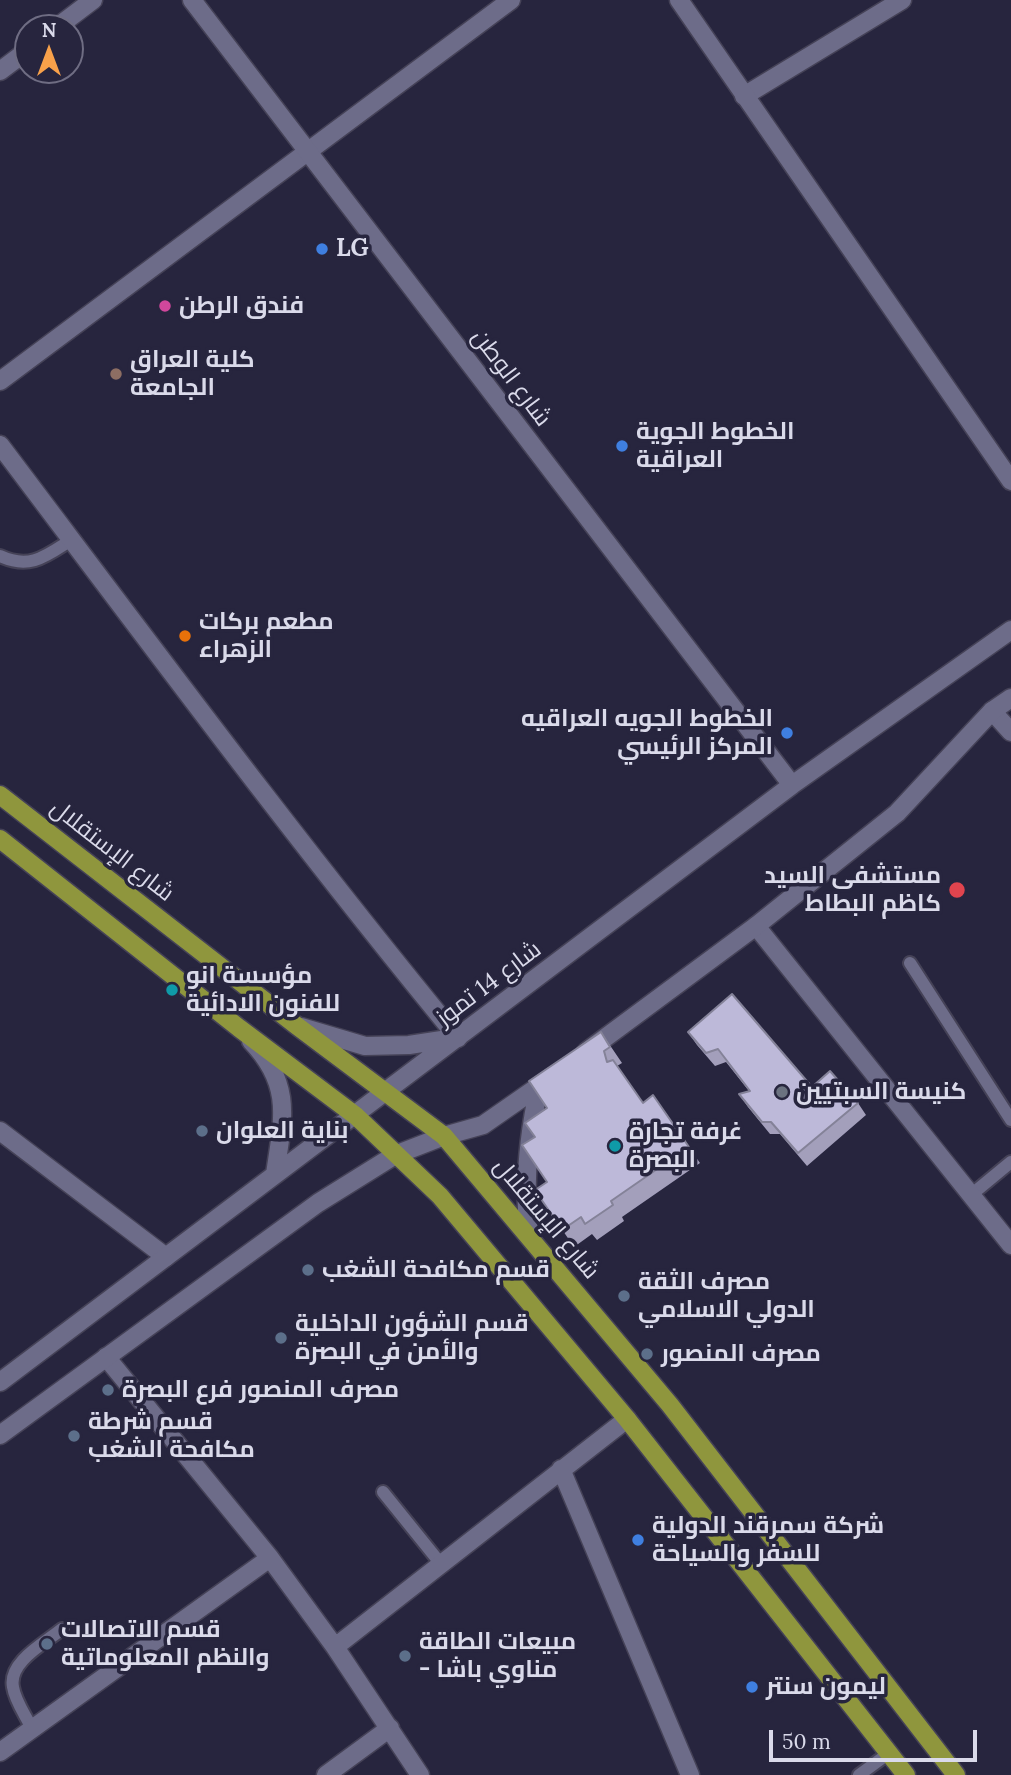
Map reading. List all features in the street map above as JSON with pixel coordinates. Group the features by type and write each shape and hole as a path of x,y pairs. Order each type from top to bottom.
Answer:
{"main road":[{"name":"شارع الإستقلال","path":"0,795 297,1026 444,1136 670,1405 956,1775"},
{"path":"0,839 239,1028 356,1116 440,1196 627,1419 906,1775"}],"street":[{"path":"75,14 93,0"},
{"name":"شارع الوطن","path":"192,0 792,785"},
{"path":"0,381 511,0"},
{"path":"679,0 1011,481"},
{"path":"744,96 902,0"},
{"path":"1,449 356,914 458,1038"},
{"name":"شارع 14 تموز","path":"0,1382 792,785 1011,630"},
{"path":"0,1435 318,1203 396,1154 484,1125 539,1087 756,926 897,813 992,711 1011,698"},
{"path":"992,711 1011,732"},
{"path":"756,926 1011,1245"},
{"path":"297,1026 365,1046 410,1045 458,1038"},
{"path":"239,1028 262,1053 281,1091 283,1107 275,1174"},
{"path":"530,1236 527,1165 539,1087"},
{"path":"0,1131 166,1257"},
{"path":"106,1357 270,1559 335,1647 419,1775"},
{"path":"335,1647 627,1419"},
{"path":"561,1469 690,1775"},
{"path":"0,1752 270,1559"},
{"path":"326,1775 390,1728"}],"lane":[{"path":"0,556 11,561 38,560 71,540"},
{"path":"911,963 1011,1119"},
{"path":"971,1195 1011,1161"},
{"path":"383,1492 441,1564"},
{"path":"32,1728 13,1690 12,1677 21,1662 62,1629"},
{"path":"859,1775 889,1753"}],"building":[{"name":"كنيسة السبتيين","path":"732,994 812,1087 830,1071 858,1103 798,1153 771,1122 762,1122 739,1094 750,1091 718,1049 706,1053 688,1032"},
{"name":"غرفة تجارة البصرة","path":"601,1032 610,1047 604,1051 607,1062 613,1060 643,1103 653,1095 689,1147 611,1201 613,1205 585,1224 581,1217 562,1230 535,1190 547,1182 522,1145 535,1137 525,1123 547,1108 529,1081"}],"place":[{"name":"LG","path":"322,249"},
{"name":"فندق الرطن","path":"165,306"},
{"name":"كلية العراق الجامعة","path":"116,374"},
{"name":"الخطوط الجوية العراقية","path":"622,446"},
{"name":"مطعم بركات الزهراء","path":"185,636"},
{"name":"الخطوط الجويه العراقيه المركز الرئيسي","path":"787,733"},
{"name":"مستشفى السيد كاظم البطاط","path":"957,890"},
{"name":"مؤسسة انو للفنون الادائية","path":"172,990"},
{"name":"كنيسة السبتيين","path":"782,1092"},
{"name":"بناية العلوان","path":"202,1131"},
{"name":"غرفة تجارة البصرة","path":"615,1146"},
{"name":"قسم مكافحة الشغب","path":"308,1270"},
{"name":"مصرف الثقة الدولي الاسلامي","path":"624,1296"},
{"name":"قسم الشؤون الداخلية والأمن في البصرة","path":"281,1338"},
{"name":"مصرف المنصور","path":"647,1354"},
{"name":"مصرف المنصور فرع البصرة","path":"108,1390"},
{"name":"قسم شرطة مكافحة الشغب","path":"74,1436"},
{"name":"شركة سمرقند الدولية للسفر والسياحة","path":"638,1540"},
{"name":"قسم الاتصالات والنظم المعلوماتية","path":"47,1644"},
{"name":"مبيعات الطاقة - مناوي باشا","path":"405,1656"},
{"name":"ليمون سنتر","path":"752,1687"}]}
